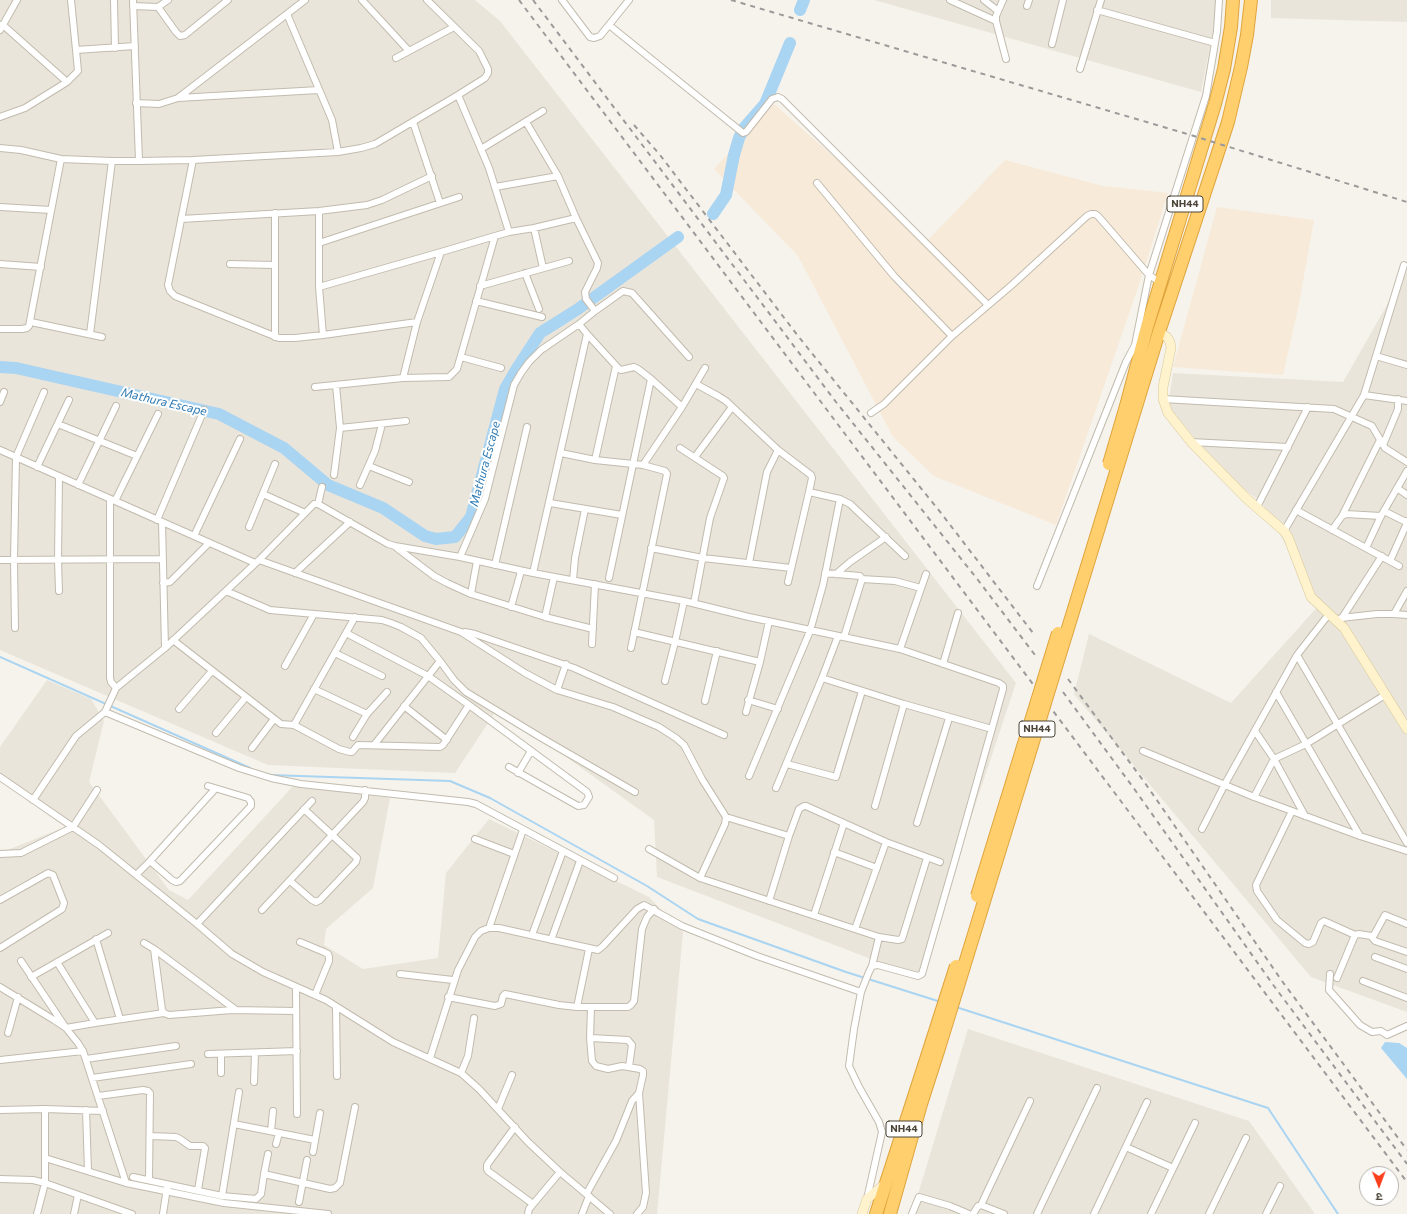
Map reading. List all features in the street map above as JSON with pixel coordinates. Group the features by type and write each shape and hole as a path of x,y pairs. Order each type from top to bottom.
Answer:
{"highway":[{"name":"NH44","path":"1131,408 1160,283 1215,104 1224,69 1233,0"},
{"name":"NH44","path":"876,1214 935,1046 1131,408 1159,332 1228,122 1241,67 1247,35 1251,0"},
{"name":"NH44","path":"890,1214 921,1104 935,1046"}],"street":[{"path":"17,0 1,27 67,82"},
{"path":"0,117 25,108 67,82 78,72 71,0"},
{"path":"114,0 115,48"},
{"path":"139,161 133,3 158,7 168,0"},
{"path":"158,7 180,36 185,35 228,0"},
{"path":"178,98 305,0"},
{"path":"362,0 409,51"},
{"path":"0,148 21,150 61,159 139,161 192,160 338,152 375,144 458,95 485,78 488,73 488,69 479,51 427,0"},
{"path":"562,0 590,37 597,38 629,0"},
{"path":"950,0 996,21"},
{"path":"984,0 998,11"},
{"path":"1003,0 998,11 996,21 1006,59"},
{"path":"1052,44 1063,0"},
{"path":"1080,70 1101,0"},
{"path":"1037,586 1126,362 1135,345 1149,275 1206,96 1215,43 1219,0"},
{"path":"1097,10 1215,43"},
{"path":"287,14 332,120 338,152"},
{"path":"609,25 742,132 746,132 772,99 778,97 782,99 988,305"},
{"path":"396,58 454,27"},
{"path":"76,50 135,46"},
{"path":"136,103 159,104 178,98 319,90"},
{"path":"458,95 489,168 510,232"},
{"path":"481,149 543,111"},
{"path":"413,122 440,203"},
{"path":"526,122 558,176 598,263 585,292 586,299 594,309"},
{"path":"0,329 27,328 29,326 61,159"},
{"path":"192,160 168,285 170,291 175,296 279,338 323,335 417,322"},
{"path":"90,334 112,161"},
{"path":"181,219 319,211 367,205 382,200 432,176"},
{"path":"495,187 558,176"},
{"path":"817,183 894,276 952,336"},
{"path":"319,243 459,197"},
{"path":"0,206 51,210"},
{"path":"319,211 320,287 323,335"},
{"path":"275,213 275,337"},
{"path":"871,413 884,404 952,336 1091,214 1098,216 1149,275 1160,283"},
{"path":"320,287 495,236 576,218"},
{"path":"534,228 543,268"},
{"path":"315,387 403,378 449,377 457,369 461,357 495,236"},
{"path":"403,378 417,322 441,252"},
{"path":"480,286 569,261"},
{"path":"0,264 41,267"},
{"path":"230,264 275,265"},
{"path":"1284,531 1364,395 1404,264"},
{"path":"525,273 540,309"},
{"path":"460,557 485,499 514,386 529,362 541,350 579,324 594,309 624,291 632,293 689,357"},
{"path":"476,301 542,317"},
{"path":"30,322 102,337"},
{"path":"579,324 616,366 621,370 634,367 651,379 682,407"},
{"path":"1159,332 1167,337 1171,348 1163,387 1163,399 1168,412 1191,442 1247,499 1284,531 1288,537 1312,597 1335,617 1349,635 1407,729"},
{"path":"534,573 587,334"},
{"path":"1376,356 1407,365"},
{"path":"461,357 501,368"},
{"path":"595,460 616,366"},
{"path":"643,465 682,407 705,368"},
{"path":"609,578 651,379"},
{"path":"696,384 718,396 778,450 811,474 812,478 788,582"},
{"path":"334,475 340,428 336,385"},
{"path":"0,402 4,392"},
{"path":"15,628 14,560 16,457 44,392"},
{"path":"1364,395 1407,401"},
{"path":"1163,399 1334,409 1372,426 1389,451 1407,462"},
{"path":"37,467 69,400"},
{"path":"1332,530 1342,516 1382,442 1398,409 1398,400"},
{"path":"78,485 116,406"},
{"path":"695,457 732,407"},
{"path":"1257,507 1308,407"},
{"path":"165,648 163,559 159,521 204,410"},
{"path":"114,691 110,678 110,559 112,500 137,456 158,414"},
{"path":"340,428 406,421"},
{"path":"58,424 137,456"},
{"path":"360,485 369,466 382,424"},
{"path":"495,565 527,427"},
{"path":"194,536 240,438"},
{"path":"1191,442 1288,447"},
{"path":"680,448 724,478 712,511 694,603"},
{"path":"0,450 209,543 257,562 295,573 461,632 475,634 566,664 724,735"},
{"path":"749,563 767,472 778,450"},
{"path":"561,453 595,460 643,465 664,471 668,474 651,548 631,648"},
{"path":"249,527 275,464"},
{"path":"369,466 409,482"},
{"path":"1366,548 1382,513 1407,471"},
{"path":"59,476 59,591"},
{"path":"318,504 322,487"},
{"path":"1397,488 1407,494"},
{"path":"809,492 840,499 850,504 905,556"},
{"path":"263,494 304,513"},
{"path":"748,776 778,709 810,631 825,573 840,499"},
{"path":"550,503 622,515"},
{"path":"33,800 76,736 106,710 114,691 165,648 257,562 304,513 314,504 318,504 388,544 460,557 521,571 694,603 810,631 900,649 999,683 1003,686 922,974 918,976 878,965 870,969"},
{"path":"572,580 585,509"},
{"path":"1296,510 1399,566"},
{"path":"1342,516 1351,514 1382,513 1407,522 1390,561"},
{"path":"295,573 350,522"},
{"path":"836,574 850,562 886,537"},
{"path":"163,583 170,582 209,543"},
{"path":"396,546 434,576 471,594 545,617 592,629"},
{"path":"651,548 703,558 792,568"},
{"path":"1202,829 1225,784 1297,655 1335,617 1382,556"},
{"path":"0,560 163,559"},
{"path":"471,594 477,561"},
{"path":"511,606 521,571"},
{"path":"825,573 860,576 862,579 895,581 921,588"},
{"path":"900,649 926,574"},
{"path":"545,617 554,577"},
{"path":"776,788 841,636 862,579"},
{"path":"592,644 595,584"},
{"path":"226,591 270,610 355,617 386,622 401,627 421,638 440,660 454,680 466,692 635,792"},
{"path":"1394,614 1407,591"},
{"path":"665,681 684,601"},
{"path":"943,664 958,613"},
{"path":"285,666 314,614"},
{"path":"1335,617 1377,614 1407,615"},
{"path":"294,725 355,617"},
{"path":"746,712 748,700 760,662 769,621"},
{"path":"461,632 525,673 557,690 614,707 659,727 684,745 702,779 726,817 725,824 700,878"},
{"path":"634,632 760,662"},
{"path":"346,633 428,676 587,792 589,797 584,805 578,806 509,768"},
{"path":"173,640 281,724 288,726 294,725 339,749 350,752 352,752 358,745 435,748 443,745 469,705"},
{"path":"705,702 717,651"},
{"path":"334,653 382,676"},
{"path":"1297,655 1407,843"},
{"path":"374,745 440,660"},
{"path":"557,690 566,664"},
{"path":"179,709 212,671"},
{"path":"822,678 949,718 992,729"},
{"path":"314,689 367,714"},
{"path":"786,764 836,777 862,691"},
{"path":"353,738 367,714 387,692"},
{"path":"1276,692 1360,836"},
{"path":"1254,797 1274,759 1306,744 1385,695"},
{"path":"216,733 246,697"},
{"path":"748,700 778,709"},
{"path":"875,806 904,704"},
{"path":"404,706 447,740"},
{"path":"106,710 254,774 301,784 365,790 476,804 614,878"},
{"path":"917,823 949,718"},
{"path":"252,748 274,719"},
{"path":"1255,731 1274,759 1305,816"},
{"path":"518,773 531,751"},
{"path":"1143,751 1254,797 1360,836 1407,851"},
{"path":"0,777 99,846 197,924 232,954 263,972 336,1007 393,1042 461,1073 479,1089 528,1142 560,1172 610,1214"},
{"path":"150,861 172,880 176,882 180,881 252,806 248,798 208,786"},
{"path":"136,875 215,788"},
{"path":"0,854 21,853 73,827 97,790"},
{"path":"262,910 363,802 365,798 365,790"},
{"path":"197,924 312,801"},
{"path":"769,901 789,836 799,809 804,806 886,842 940,862"},
{"path":"290,881 316,902 320,900 356,862 357,858 304,809"},
{"path":"1292,811 1256,885 1257,891 1277,920 1305,943 1309,944 1313,942 1321,923 1324,921 1356,935 1371,936 1375,941 1407,952"},
{"path":"726,817 789,836"},
{"path":"814,915 844,823"},
{"path":"488,928 523,830"},
{"path":"475,839 514,854"},
{"path":"855,929 886,842"},
{"path":"649,849 700,878 879,937 898,940 902,939 927,858"},
{"path":"532,936 563,851"},
{"path":"834,852 877,868"},
{"path":"551,940 580,861"},
{"path":"0,900 48,873 53,875 64,903 62,909 0,948"},
{"path":"430,1058 454,980 475,937 481,931 488,928 499,928 598,950 640,906 644,904 682,926 757,956 861,992"},
{"path":"448,997 498,1006 501,1004 503,996 507,994 559,1005 577,1007 631,1005 634,1001 642,929 647,917 654,909"},
{"path":"1371,936 1374,935 1385,915 1407,924"},
{"path":"31,977 108,933"},
{"path":"1337,978 1356,935"},
{"path":"862,1214 867,1199 882,1132 880,1122 859,1087 849,1066 861,992 870,969 879,937"},
{"path":"96,939 120,1019"},
{"path":"300,942 328,954 329,957 315,996"},
{"path":"144,943 236,1010"},
{"path":"577,1007 589,948"},
{"path":"154,949 162,1010 164,1014"},
{"path":"1375,956 1407,969"},
{"path":"21,961 83,1051 126,1182"},
{"path":"57,962 95,1023"},
{"path":"400,974 454,980"},
{"path":"1330,974 1329,990 1360,1025 1372,1032 1381,1031 1387,1036 1407,1026"},
{"path":"1364,981 1407,998"},
{"path":"0,987 66,1028 120,1019 164,1014 169,1015 236,1010 296,1011"},
{"path":"296,987 297,1114"},
{"path":"8,1033 18,997"},
{"path":"336,1007 337,1076"},
{"path":"591,1007 590,1038 593,1064 605,1069 618,1066 640,1069 643,1071 639,1093 646,1193 643,1207 637,1214"},
{"path":"461,1073 468,1052 474,1018"},
{"path":"590,1038 628,1040 632,1045 629,1067"},
{"path":"86,1059 176,1046"},
{"path":"0,1060 83,1051"},
{"path":"208,1054 297,1051"},
{"path":"254,1082 255,1053"},
{"path":"221,1054 221,1072"},
{"path":"92,1078 191,1064"},
{"path":"498,1109 512,1075"},
{"path":"1036,1214 1097,1088"},
{"path":"98,1096 143,1090 148,1091 150,1094 149,1180"},
{"path":"222,1196 239,1092"},
{"path":"582,1214 588,1194 616,1141 632,1101 639,1093"},
{"path":"973,1214 978,1206 981,1205 1030,1101"},
{"path":"1094,1214 1147,1102"},
{"path":"264,1174 330,1189 338,1186 355,1107"},
{"path":"0,1110 45,1109 103,1111"},
{"path":"37,1214 45,1183 45,1109"},
{"path":"86,1110 88,1171"},
{"path":"271,1131 273,1112"},
{"path":"312,1152 320,1113"},
{"path":"1151,1214 1195,1123"},
{"path":"234,1124 315,1140"},
{"path":"515,1127 489,1162 487,1169 534,1204"},
{"path":"276,1144 279,1133"},
{"path":"150,1136 176,1137 180,1138 190,1146 203,1146 205,1148 198,1190"},
{"path":"1209,1214 1246,1138"},
{"path":"1126,1147 1173,1168"},
{"path":"133,1177 222,1196 256,1199 261,1194 268,1154"},
{"path":"45,1158 126,1182 167,1192 229,1204 326,1214"},
{"path":"299,1202 307,1160"},
{"path":"528,1214 529,1209 560,1172"},
{"path":"0,1179 33,1180 45,1183 132,1214"},
{"path":"867,1199 887,1182"},
{"path":"163,1214 168,1184"},
{"path":"1266,1214 1280,1186"},
{"path":"74,1214 78,1194"},
{"path":"912,1214 918,1197 950,1206 969,1214"},
{"path":"981,1205 1004,1214"}],"shaded area":[{"path":"0,0 475,0 500,21 1016,683 918,977 657,877 654,820 498,708 455,773 268,765 0,650"},
{"path":"874,0 1219,0 1201,92"},
{"path":"1271,0 1407,0 1407,22 1271,18"},
{"path":"774,104 928,240 1005,160 1103,186 1168,193 1141,279 1056,525 934,476 893,437 798,256 714,169"},
{"path":"1217,207 1314,220 1299,304 1283,375 1173,367"},
{"path":"1407,270 1407,1012 1311,977 1074,694 1089,634 1231,703 1320,604 1262,503 1225,474 1168,406 1173,373 1343,382"},
{"path":"47,680 91,699 104,721 89,782 169,890 188,900 294,785 390,798 373,888 326,929 324,945 363,969 438,958 446,873 489,819 649,897 683,932 657,1214 0,1214 0,853 65,827 0,780 0,747"},
{"path":"968,1029 1249,1121 1315,1214 912,1214"}],"water":[{"path":"1385,1042 1399,1043 1407,1048 1407,1079 1381,1048"}],"waterway":[{"name":"Mathura Escape","path":"800,10 804,0"},
{"name":"Mathura Escape","path":"713,214 726,195 739,138 744,128 765,104 790,43"},
{"name":"Mathura Escape","path":"0,367 16,368 219,414 284,448 328,485 383,508 425,536 436,539 455,537 471,517 505,389 540,333 578,309 678,237"},
{"path":"0,657 250,768"},
{"path":"269,775 450,781 490,798 647,886 698,919 846,972 941,1002"},
{"path":"956,1007 1268,1108 1338,1214"}],"railway":[{"path":"519,0 1407,1182"},
{"path":"533,0 836,402 978,580 1035,655"},
{"path":"731,0 1184,133 1407,202"},
{"path":"634,125 660,155 798,336 941,513 1033,633"},
{"path":"1068,679 1145,783 1282,981 1407,1150"},
{"path":"1063,692 1135,790 1274,986 1407,1164"}]}
